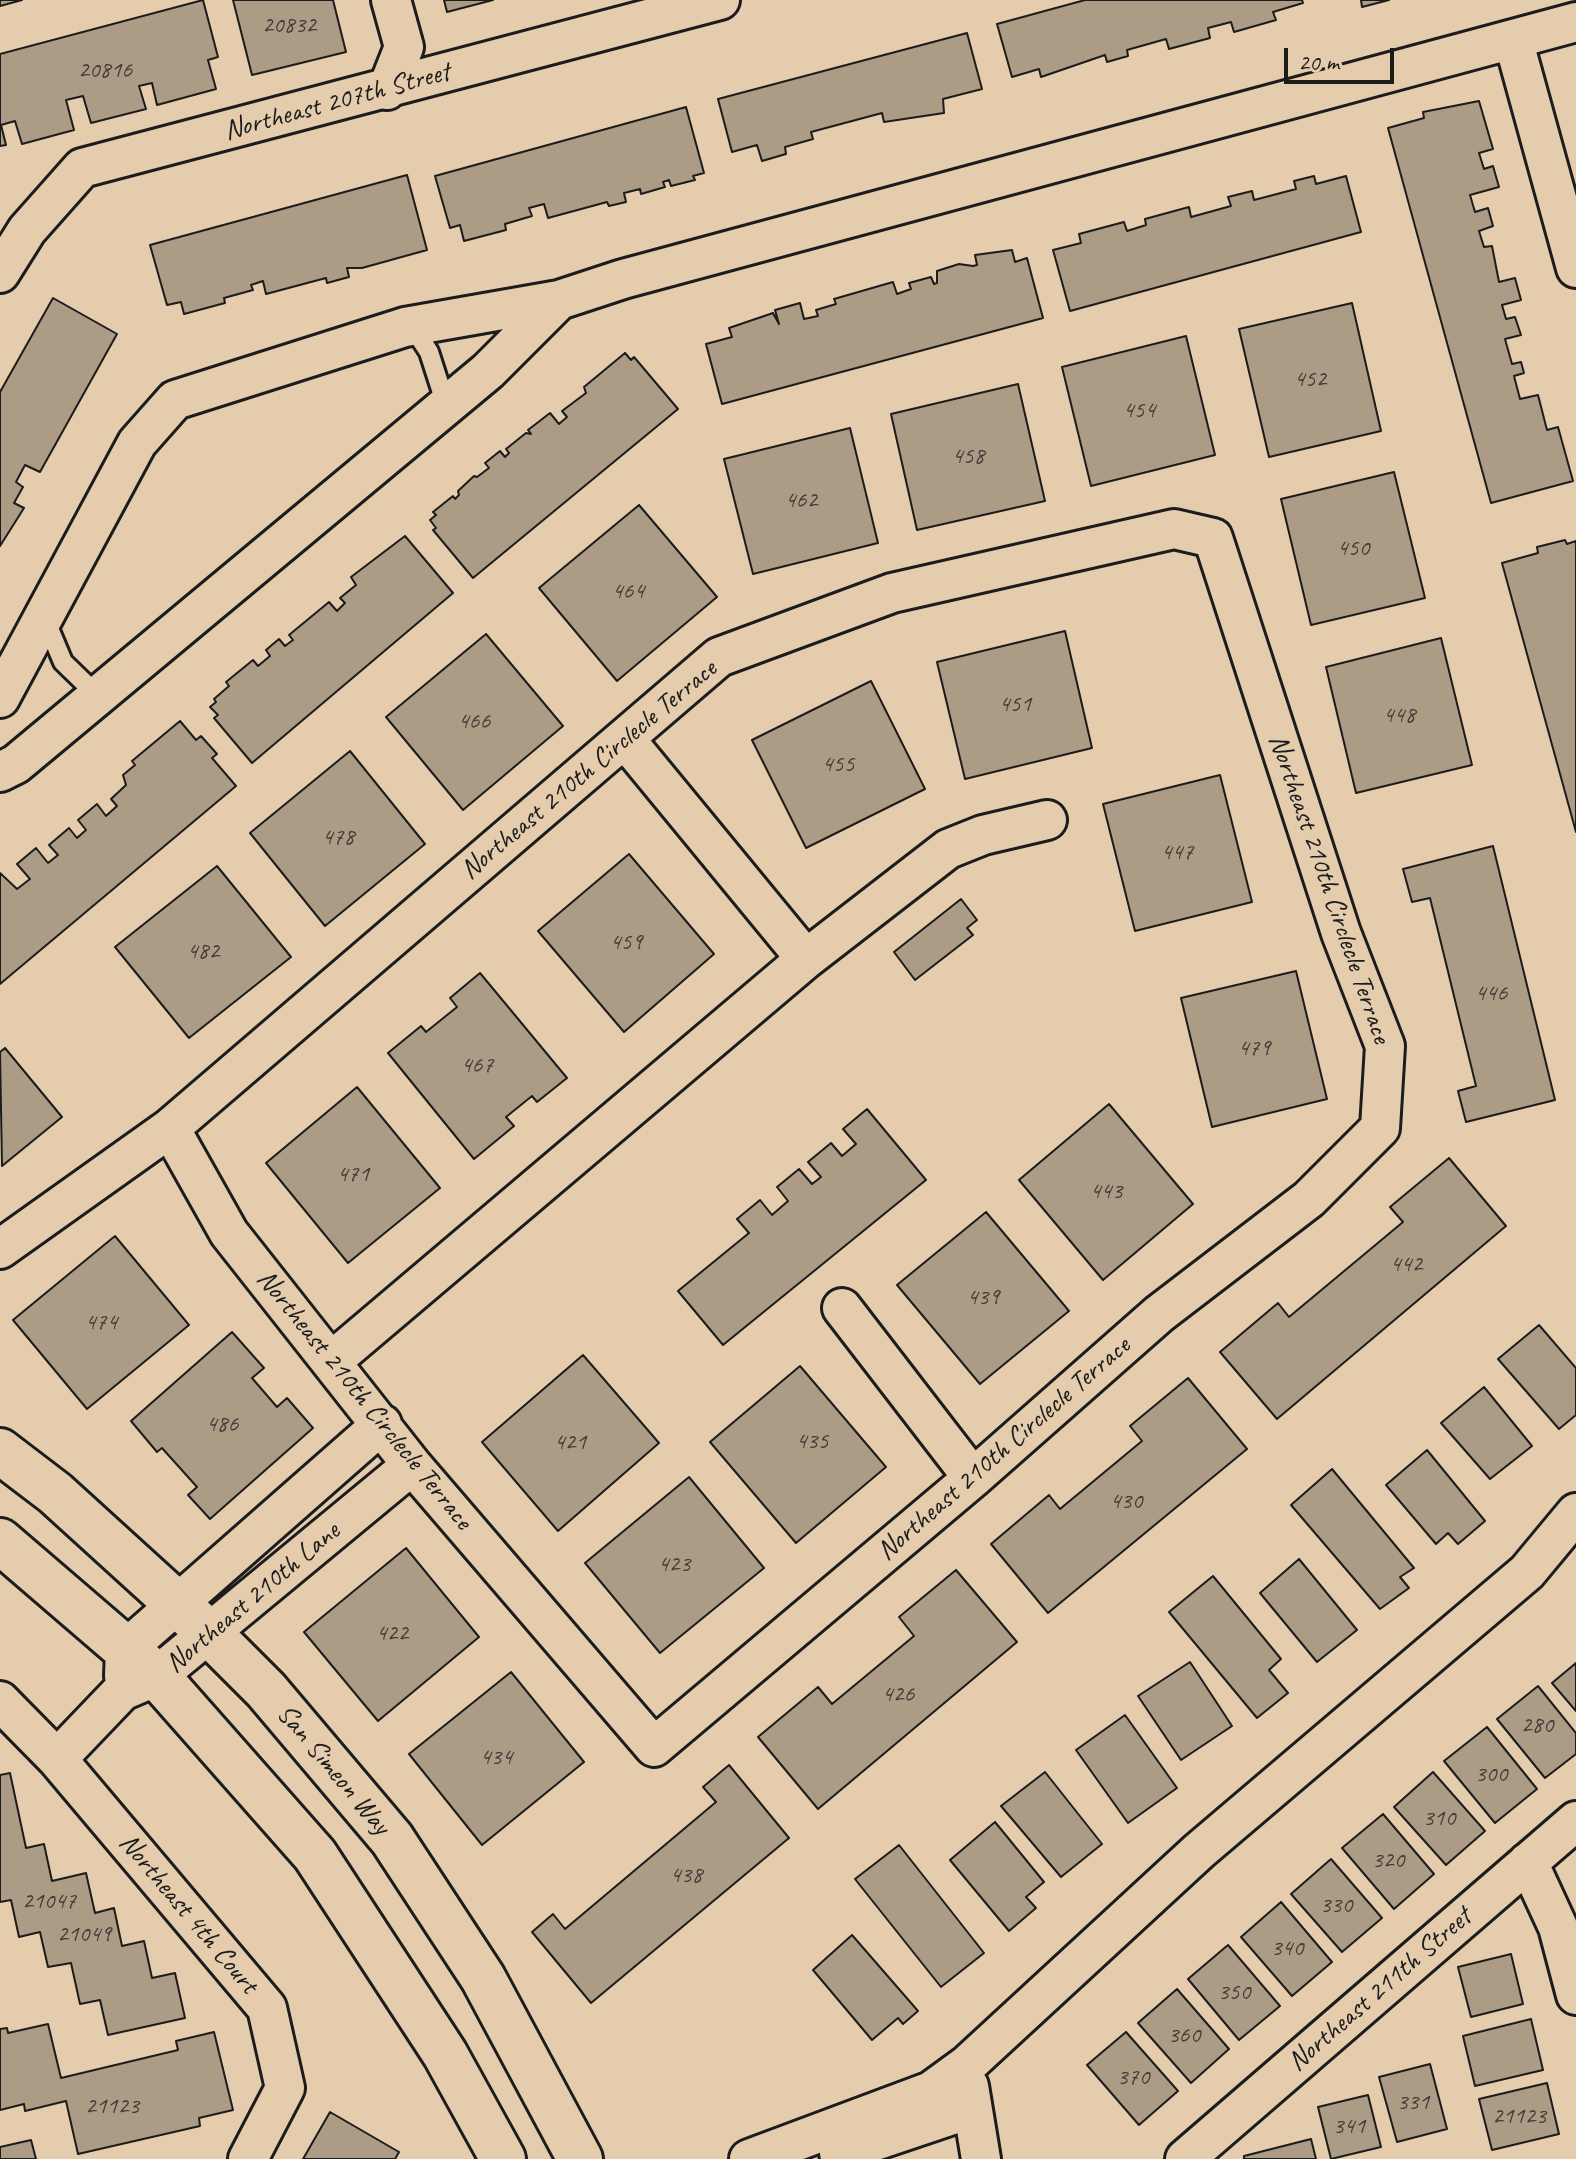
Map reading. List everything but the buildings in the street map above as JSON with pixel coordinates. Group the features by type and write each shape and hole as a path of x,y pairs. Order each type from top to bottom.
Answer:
{"street":[{"path":"387,90 404,47 391,0"},
{"name":"Northeast 207th Street","path":"0,273 27,230 82,168 720,0"},
{"path":"0,698 137,443 175,400 412,326 559,300 654,270 1576,22"},
{"path":"1513,39 1576,268"},
{"path":"0,772 16,764 488,371 559,300"},
{"name":"Northeast 210th Circlecle Terrace","path":"1174,529 1213,538 1341,933 1385,1046 1380,1128 1309,1199 1159,1314 973,1478 654,1747 412,1465 333,1360 229,1233 170,1128 719,657 892,593 1174,529"},
{"path":"625,739 806,959"},
{"path":"333,1360 806,959 948,849 983,835 1047,820"},
{"path":"0,1249 170,1128"},
{"path":"842,1308 973,1478"},
{"name":"Northeast 210th Lane","path":"135,1672 176,1603 382,1424"},
{"name":"San Simeon Way","path":"0,1451 55,1493 210,1634 266,1690 392,1839 483,1978 580,2159"},
{"name":"Northeast 210th Lane","path":"135,1672 210,1634 412,1465"},
{"path":"826,2149 931,2091 968,2064 1199,1851 1527,1572 1576,1513"},
{"path":"0,1541 135,1672 315,1855 445,2054 503,2159"},
{"path":"57,1759 135,1672"},
{"name":"Northeast 4th Court","path":"0,1701 57,1759 267,2008 285,2088 248,2159"},
{"name":"Northeast 211th Street","path":"1185,2159 1576,1821"},
{"path":"1528,1862 1558,1927 1576,1995"},
{"path":"968,2064 970,2109 981,2159"},
{"path":"749,2159 826,2149 970,2109"}],"lane":[{"path":"412,326 429,352 446,405"},
{"path":"44,616 63,662 97,695"}]}
